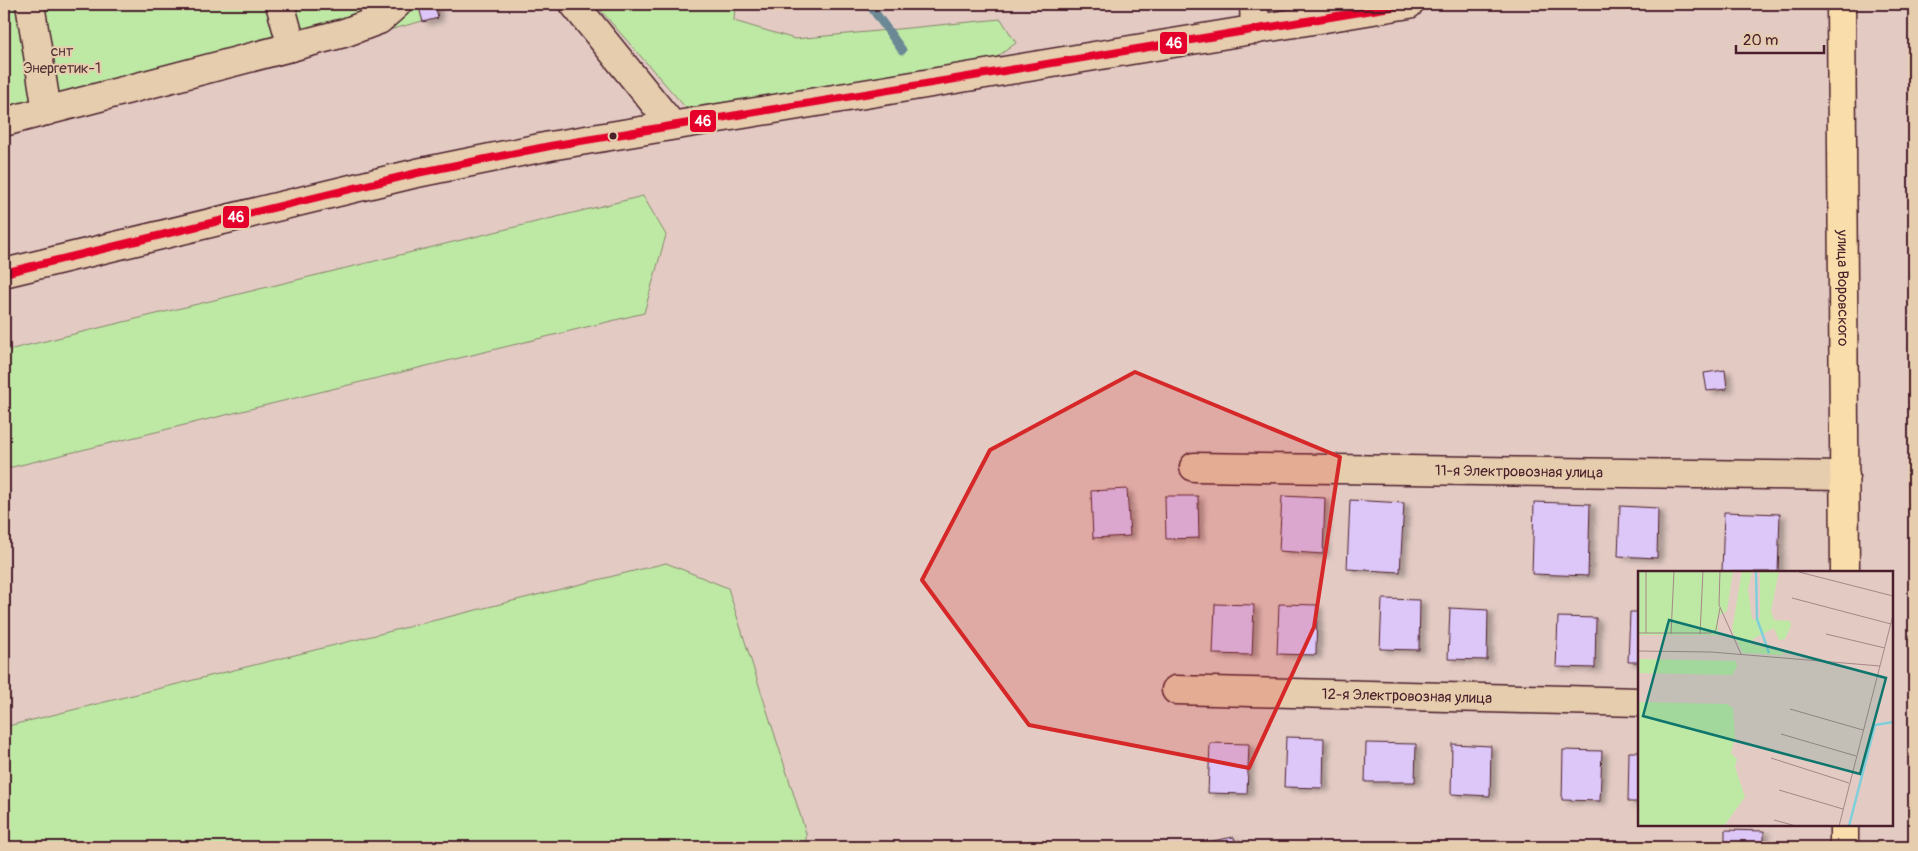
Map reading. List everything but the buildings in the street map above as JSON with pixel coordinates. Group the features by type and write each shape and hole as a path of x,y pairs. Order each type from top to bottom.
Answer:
{"main road":[{"name":"улица Воровского","path":"1840,4 1845,571"},
{"path":"1844,826 1844,847"}],"street":[{"path":"30,4 47,111"},
{"path":"280,4 292,47"},
{"path":"4,122 344,33 379,20 397,4"},
{"path":"574,4 672,125"},
{"path":"4,273 417,172 1254,17 1409,4"},
{"name":"11-я Электровозная улица","path":"1194,467 1845,476"},
{"name":"12-я Электровозная улица","path":"1176,690 1638,702"}],"highlighted area":[{"path":"1135,372 1340,457 1314,627 1249,768 1029,725 922,580 990,450"}],"green space":[{"name":"снт Энергетик-1","path":"4,4 434,4 437,17 4,135"},
{"path":"595,4 735,4 734,21 795,39 1001,19 1016,43 990,62 686,108"},
{"path":"643,196 666,235 644,313 4,469 4,351"},
{"path":"666,563 728,588 806,833 806,847 4,847 4,727"}],"waterway":[{"path":"869,4 902,50"}],"transit line":[{"name":"46","path":"4,273 417,173 550,146 1409,4"}]}
